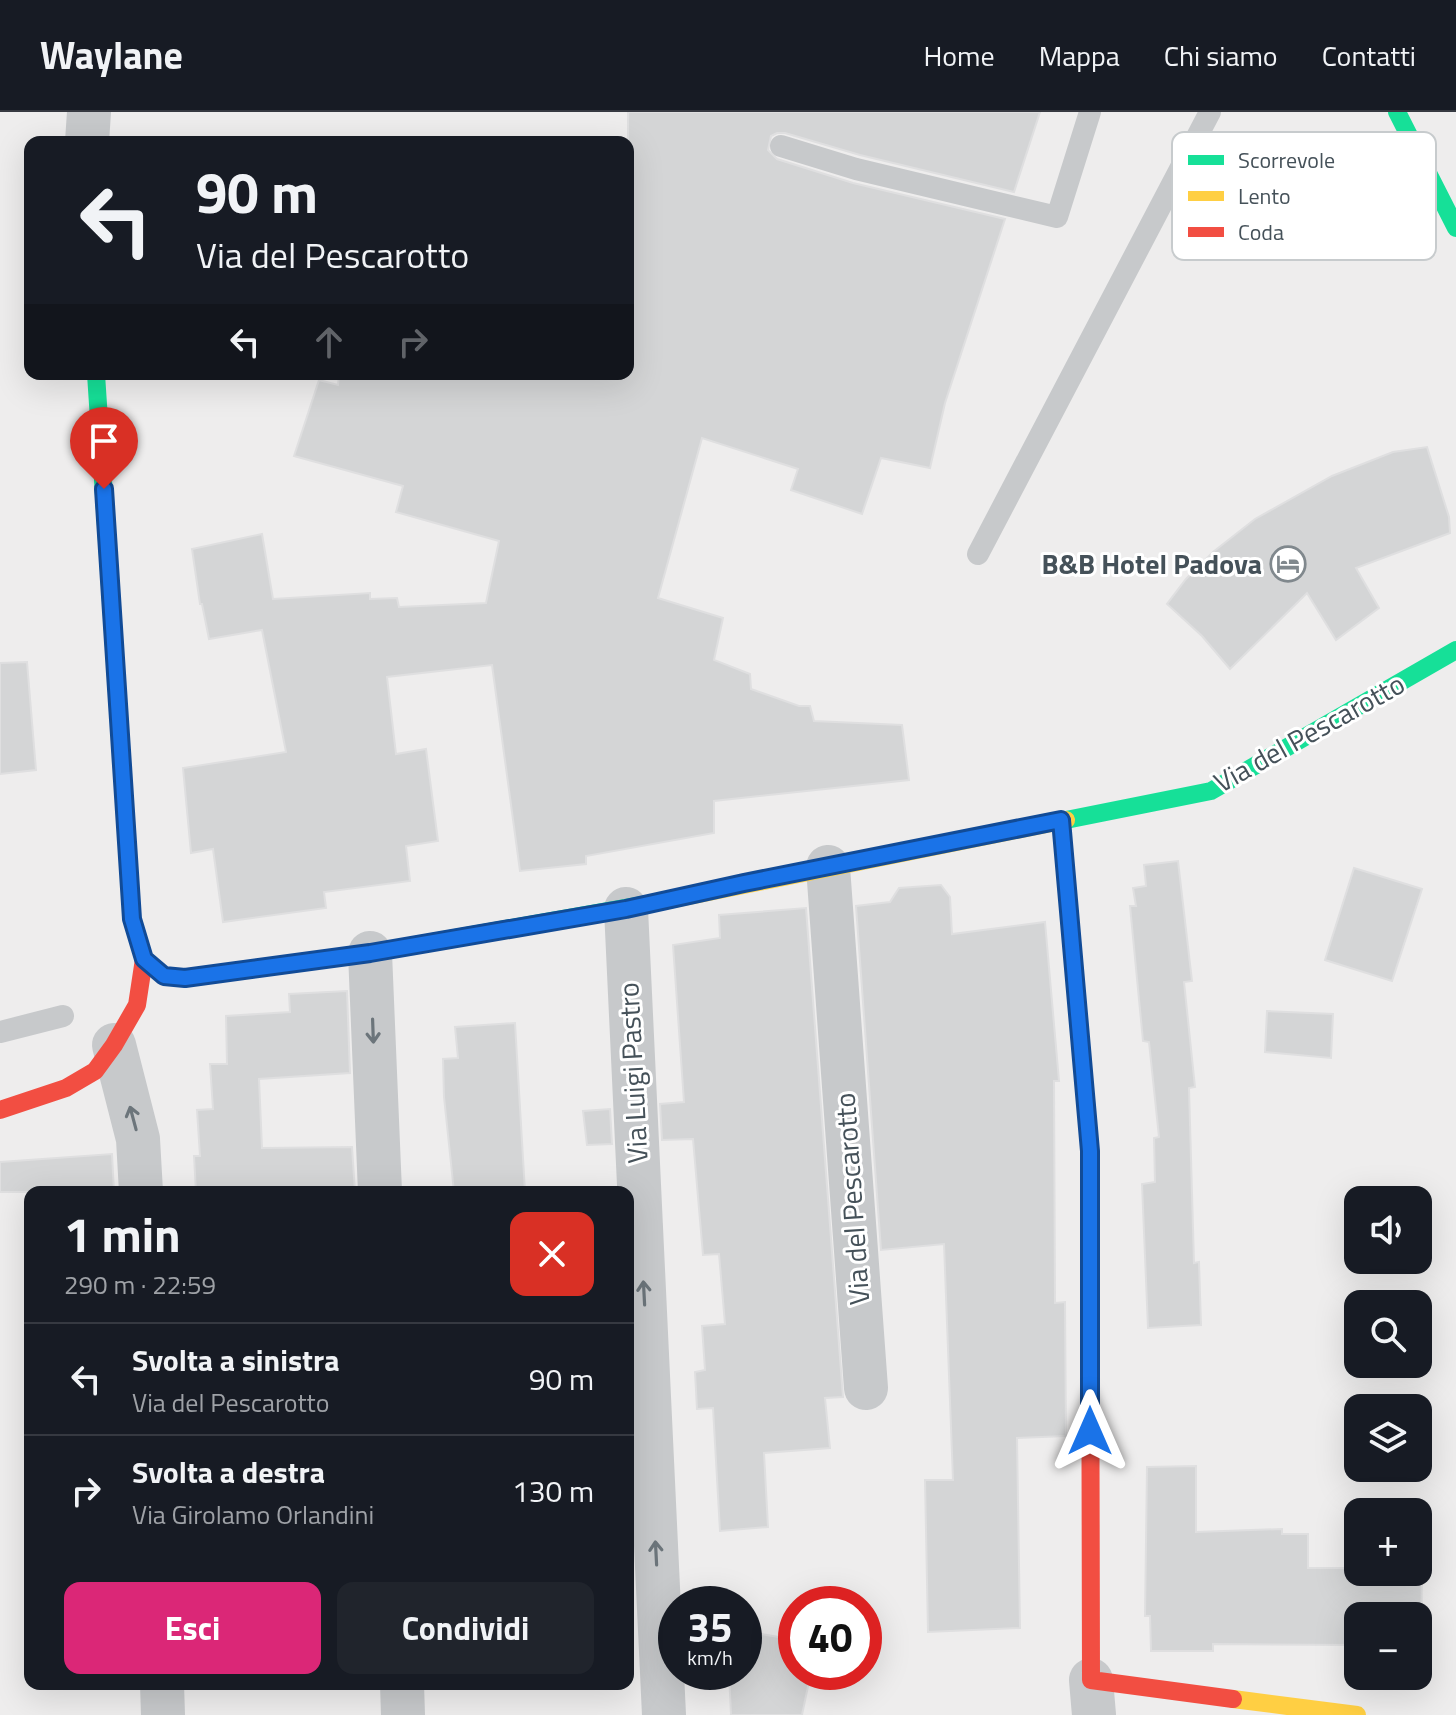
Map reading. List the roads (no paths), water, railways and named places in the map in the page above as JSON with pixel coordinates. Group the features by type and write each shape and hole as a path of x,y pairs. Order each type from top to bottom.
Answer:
{"street":[{"path":"87,136 89,112"},
{"path":"1397,112 1408,132"},
{"path":"1436,170 1456,195"},
{"path":"1436,188 1456,228"},
{"path":"0,1110 66,1088 95,1071 137,1005 144,959 132,919 96,380"},
{"name":"Via del Pescarotto","path":"144,959 164,976 185,978 370,953 626,909 1211,791 1456,650"},
{"path":"1061,820 1090,1151 1092,1698 1357,1715"},
{"name":"Via del Pescarotto","path":"828,867 866,1388"},
{"name":"Via Luigi Pastro","path":"626,909 664,1715"},
{"path":"370,953 380,1186"},
{"path":"114,1045 138,1139 141,1186"},
{"path":"162,1690 163,1715"},
{"path":"402,1690 403,1715"}],"lane":[{"path":"781,146 856,169 1057,217 1090,112"},
{"path":"1200,132 1210,112"},
{"path":"978,554 1172,184"},
{"path":"0,1032 63,1016"}],"place":[{"name":"B&B Hotel Padova","path":"1288,564"}]}
